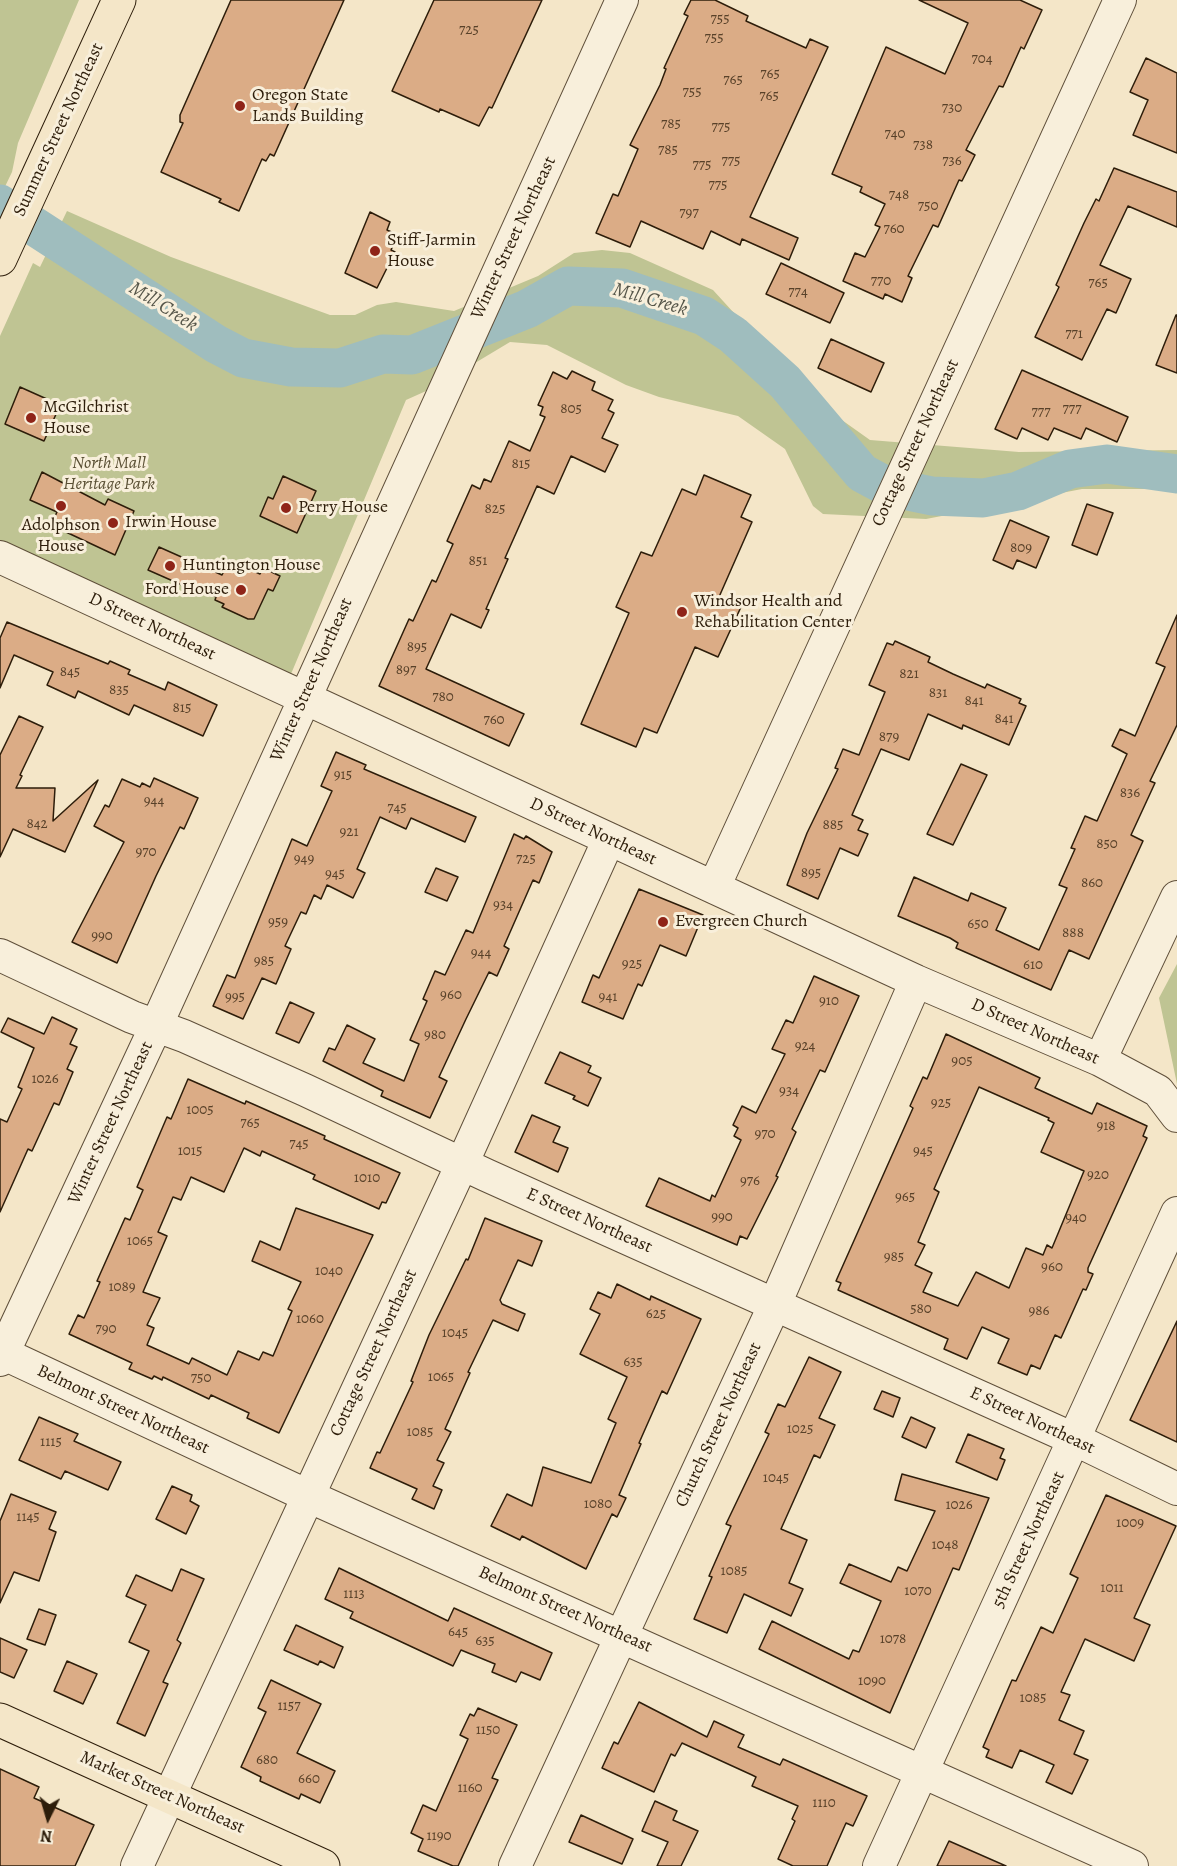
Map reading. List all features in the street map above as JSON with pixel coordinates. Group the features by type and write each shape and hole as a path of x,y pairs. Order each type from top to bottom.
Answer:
{"main road":[{"name":"Summer Street Northeast","path":"1,257 119,0"},
{"name":"Market Street Northeast","path":"0,1720 323,1866"}],"street":[{"name":"Winter Street Northeast","path":"1,1355 156,1026 622,0"},
{"name":"Cottage Street Northeast","path":"714,887 1120,0"},
{"name":"D Street Northeast","path":"0,557 916,981 1100,1060 1158,1091 1177,1116"},
{"name":"Cottage Street Northeast","path":"137,1866 462,1164 609,839"},
{"path":"1100,1060 1177,897"},
{"name":"E Street Northeast","path":"0,955 264,1072 462,1164 1076,1440 1177,1489"},
{"name":"Church Street Northeast","path":"515,1866 775,1304 916,981"},
{"name":"5th Street Northeast","path":"879,1866 1076,1440 1177,1213"},
{"name":"Belmont Street Northeast","path":"1,1355 308,1496 1132,1866"}],"green space":[{"path":"0,0 79,0 18,143 12,172 0,197"},
{"name":"North Mall Heritage Park","path":"67,211 171,257 330,315 355,315 377,305 396,302 454,311 538,276 574,253 602,250 630,253 713,290 765,347 839,418 870,440 1019,452 1177,450 1177,489 1082,489 926,519 823,514 813,506 785,449 738,416 659,397 626,385 547,345 510,342 435,387 406,400 291,674 0,543 0,336 33,263 40,267"},
{"path":"1177,964 1177,1084 1159,998"}],"building":[{"name":"Oregon State Lands Building","path":"231,0 344,0 274,156 270,154 266,161 262,159 239,211 219,202 221,199 161,172 183,123 180,122 180,115"},
{"path":"434,0 542,0 492,108 489,107 479,126 440,109 439,112 392,91"},
{"path":"691,0 715,0 748,16 746,21 806,48 810,39 828,47 750,217 798,238 789,260 742,239 740,245 711,231 703,249 641,221 630,247 596,233 613,194 618,196 638,149 630,145 660,85 666,69 664,68 688,16 684,14"},
{"path":"919,0 1020,0 1042,10 1024,49 1021,47 1003,87 999,86 966,150 975,155 962,181 959,180 938,227 933,225 908,276 912,278 902,302 885,294 883,299 843,281 855,253 865,257 880,227 875,225 885,204 860,192 862,187 832,174 886,47 945,74 968,23"},
{"path":"1146,58 1177,73 1177,153 1133,135 1148,100 1130,92"},
{"path":"1114,168 1177,192 1177,227 1128,206 1100,265 1131,279 1116,313 1107,309 1082,360 1035,337 1059,287 1056,285 1084,223 1096,199 1099,201"},
{"name":"Stiff-Jarmin House","path":"370,212 390,222 387,230 398,235 391,250 395,252 377,288 345,273"},
{"path":"781,263 844,293 830,323 766,294"},
{"path":"1177,315 1177,373 1156,365"},
{"path":"831,339 884,363 871,392 818,368"},
{"path":"1022,370 1128,417 1117,442 1086,428 1081,439 1054,428 1048,440 1022,428 1017,439 995,429"},
{"path":"572,371 595,382 592,390 613,400 608,410 614,413 602,438 618,445 605,472 571,456 554,494 537,486 505,558 508,559 486,609 489,610 481,628 451,614 426,669 524,714 509,746 379,686 409,619 413,621 432,580 436,582 453,544 447,541 472,485 480,489 484,479 491,482 509,441 530,451 545,417 540,415 543,407 538,405 553,372 567,379"},
{"name":"McGilchrist House","path":"20,387 49,400 46,408 57,412 44,441 5,424"},
{"path":"42,472 105,505 108,499 134,511 115,555 51,525 57,512 30,500"},
{"name":"Windsor Health and Rehabilitation Center","path":"704,475 751,495 741,517 752,522 719,597 741,607 718,657 695,647 657,733 644,728 636,747 581,724 629,613 616,607 641,552 652,556 682,489 696,495"},
{"name":"Perry House","path":"283,476 316,491 297,533 260,516 268,497 273,499"},
{"path":"1087,504 1113,513 1097,555 1072,545"},
{"path":"1010,520 1049,537 1036,568 1017,560 1013,569 993,560"},
{"path":"159,547 222,575 229,560 260,574 263,568 280,576 273,591 268,589 254,619 248,619 222,607 224,604 215,600 216,597 184,581 182,585 148,570"},
{"path":"1177,615 1177,725 1150,781 1155,783 1131,835 1143,841 1089,959 1069,950 1051,990 956,948 958,943 950,938 898,916 914,877 968,901 971,893 1006,908 996,930 1039,950 1067,888 1059,885 1075,849 1071,848 1085,816 1097,821 1127,754 1112,746 1120,729 1135,736 1165,667 1156,663"},
{"path":"7,622 108,664 110,661 130,670 128,674 165,690 168,682 217,705 203,736 134,705 129,715 78,691 75,698 47,685 53,672 14,655 0,688 0,638"},
{"path":"895,641 930,657 928,662 985,688 987,684 1021,699 1019,703 1026,706 1009,745 963,725 962,729 928,714 909,760 881,749 852,815 863,820 858,830 868,834 858,856 840,848 818,899 787,885 807,833 838,769 835,768 843,749 859,755 885,692 869,685 887,643 893,645"},
{"path":"19,716 43,727 16,788 55,788 53,821 98,780 65,852 13,829 0,857 0,755"},
{"path":"336,752 366,765 364,769 476,817 465,842 411,818 406,829 380,817 357,869 365,873 353,898 327,885 321,899 314,895 306,914 301,912 285,946 291,949 276,984 262,978 243,1019 213,1006 227,975 235,978 292,839 307,846 332,791 321,786"},
{"path":"961,764 987,775 953,845 927,834"},
{"path":"154,778 198,798 184,829 180,827 117,963 72,942 124,842 94,826 105,805 109,807 122,779 140,787 142,783 150,787"},
{"path":"514,834 524,839 526,836 552,852 539,883 533,880 504,946 509,949 497,976 489,972 439,1077 447,1081 430,1118 381,1096 383,1091 323,1061 329,1048 335,1050 347,1025 375,1039 363,1063 404,1081 419,1044 410,1040 427,1001 423,999 435,971 445,975 466,930 473,933"},
{"path":"436,868 458,877 447,901 425,892"},
{"path":"639,889 703,915 686,956 660,945 642,986 638,984 623,1019 582,1002 593,975 599,978"},
{"path":"814,976 859,996 825,1072 820,1070 792,1129 796,1132 776,1176 778,1177 747,1239 740,1236 737,1245 646,1206 659,1178 710,1201 712,1195 715,1197 741,1140 734,1136 738,1128 733,1125 742,1106 756,1113 785,1054 772,1049 786,1020 793,1023"},
{"path":"290,1002 314,1013 299,1043 276,1033"},
{"path":"52,1017 77,1029 70,1044 77,1047 67,1069 73,1072 59,1105 54,1103 32,1151 28,1149 0,1212 0,1119 7,1122 22,1089 18,1087 34,1048 1,1032 8,1018 44,1034"},
{"path":"946,1034 1040,1078 1035,1088 1092,1114 1097,1103 1147,1126 1143,1136 1147,1138 1088,1268 1088,1272 1093,1274 1086,1290 1083,1289 1061,1338 1055,1335 1040,1369 1031,1365 1027,1375 998,1363 1009,1339 982,1327 967,1359 944,1349 948,1339 838,1290 841,1283 836,1281 913,1108 910,1106 923,1077 927,1079","holes":["979,1087 1049,1118 1048,1120 1054,1123 1041,1152 1084,1171 1052,1248 1047,1245 1043,1255 1026,1248 1009,1288 976,1272 958,1306 923,1292 932,1273 915,1265 925,1245 918,1242 939,1192 934,1189"]},
{"path":"560,1052 591,1066 588,1072 601,1078 588,1106 573,1099 575,1096 545,1083"},
{"path":"188,1079 298,1124 325,1136 324,1139 400,1173 386,1203 382,1202 379,1209 313,1179 315,1175 262,1151 260,1156 244,1148 224,1192 191,1177 181,1200 173,1197 158,1232 167,1236 143,1292 160,1298 147,1325 154,1328 147,1345 189,1364 192,1358 227,1375 238,1351 259,1360 263,1352 273,1356 292,1311 288,1309 301,1282 252,1261 260,1241 280,1250 296,1208 373,1235 279,1433 247,1418 249,1413 211,1395 209,1399 163,1377 162,1380 154,1376 152,1379 129,1369 132,1363 69,1334 78,1315 84,1318 100,1282 97,1281 125,1218 130,1220 143,1190 137,1187 167,1117 171,1119"},
{"path":"532,1115 560,1127 553,1142 568,1148 558,1172 515,1152"},
{"path":"485,1218 542,1241 532,1266 518,1260 500,1300 502,1304 525,1314 518,1331 493,1320 468,1372 470,1373 445,1429 451,1432 437,1460 444,1463 433,1486 442,1490 434,1509 412,1499 417,1489 370,1468 377,1452 380,1453 413,1382 411,1381 429,1335 466,1259 468,1260"},
{"path":"617,1284 650,1300 651,1296 701,1319 667,1394 662,1391 639,1443 641,1444 619,1495 626,1498 617,1517 612,1514 586,1569 522,1536 520,1540 491,1526 507,1494 532,1506 543,1467 591,1483 616,1423 608,1419 627,1377 580,1354 600,1314 590,1309 598,1292 611,1298"},
{"path":"1177,1321 1177,1442 1130,1420"},
{"path":"809,1357 841,1372 819,1418 835,1425 820,1458 814,1455 781,1529 807,1540 789,1583 803,1589 791,1616 744,1594 727,1633 694,1619 712,1577 709,1576 731,1526 726,1524 769,1434 765,1432 778,1404 785,1407"},
{"path":"882,1391 900,1398 893,1417 874,1409"},
{"path":"39,1417 78,1434 74,1441 121,1462 108,1490 65,1471 61,1479 19,1460"},
{"path":"911,1417 935,1428 926,1448 902,1437"},
{"path":"968,1434 1004,1449 1000,1458 1005,1460 997,1480 956,1462"},
{"path":"902,1474 989,1498 959,1570 953,1568 890,1713 759,1649 772,1621 849,1659 853,1650 859,1652 881,1601 840,1583 849,1564 891,1582 898,1567 907,1571 935,1511 895,1500"},
{"path":"172,1486 192,1495 190,1501 199,1506 186,1534 156,1519"},
{"path":"11,1494 56,1512 49,1529 56,1532 39,1581 14,1572 0,1603 0,1521"},
{"path":"1106,1495 1176,1526 1134,1618 1150,1625 1134,1661 1085,1639 1061,1692 1070,1695 1059,1720 1084,1731 1074,1754 1088,1760 1072,1794 1046,1782 1054,1765 1020,1750 1012,1768 986,1757 989,1750 983,1747 1012,1680 1016,1681 1041,1627 1053,1633 1078,1578 1070,1574"},
{"path":"339,1568 448,1621 454,1608 552,1653 540,1680 521,1672 516,1682 492,1672 495,1664 461,1650 453,1666 350,1618 353,1612 325,1599"},
{"path":"181,1569 204,1579 177,1640 181,1643 163,1682 168,1684 145,1736 117,1723 149,1651 129,1642 146,1605 126,1596 136,1575 172,1591"},
{"path":"39,1609 56,1615 45,1645 27,1639"},
{"path":"296,1625 343,1647 334,1668 320,1661 318,1665 284,1650"},
{"path":"0,1638 27,1650 14,1678 0,1672"},
{"path":"67,1661 97,1674 83,1704 54,1691"},
{"path":"271,1680 321,1704 297,1753 335,1771 320,1803 301,1794 299,1799 260,1781 261,1777 241,1767 266,1712 258,1708"},
{"path":"639,1702 707,1737 714,1721 744,1735 738,1747 780,1765 783,1759 867,1796 853,1826 846,1823 827,1866 793,1866 778,1859 795,1821 792,1819 798,1806 752,1786 756,1777 682,1743 675,1756 671,1754 654,1792 602,1768 614,1742 618,1744"},
{"path":"478,1708 517,1725 492,1778 498,1780 458,1866 453,1866 418,1851 423,1839 411,1833 423,1805 436,1811 468,1739 460,1735 470,1714 474,1716"},
{"path":"0,1769 39,1787 34,1798 94,1825 75,1866 0,1866"},
{"path":"655,1801 677,1811 673,1820 698,1831 681,1866 657,1866 668,1842 642,1831"},
{"path":"581,1815 633,1839 622,1864 569,1842"},
{"path":"949,1841 1006,1866 937,1866"}],"waterway":[{"name":"Mill Creek","path":"0,204 216,344 243,358 291,367 340,368 383,354 412,355 527,309 568,286 622,288 704,316 733,335 785,382 862,473 888,487 932,496 983,498 1018,491 1070,469 1107,464 1177,474"}],"place":[{"name":"Oregon State Lands Building","path":"240,106"},
{"name":"Stiff-Jarmin House","path":"375,251"},
{"name":"McGilchrist House","path":"31,418"},
{"name":"Adolphson House","path":"61,506"},
{"name":"Perry House","path":"286,508"},
{"name":"Irwin House","path":"113,523"},
{"name":"Huntington House","path":"170,566"},
{"name":"Ford House","path":"241,590"},
{"name":"Windsor Health and Rehabilitation Center","path":"682,612"},
{"name":"Evergreen Church","path":"663,922"}]}
